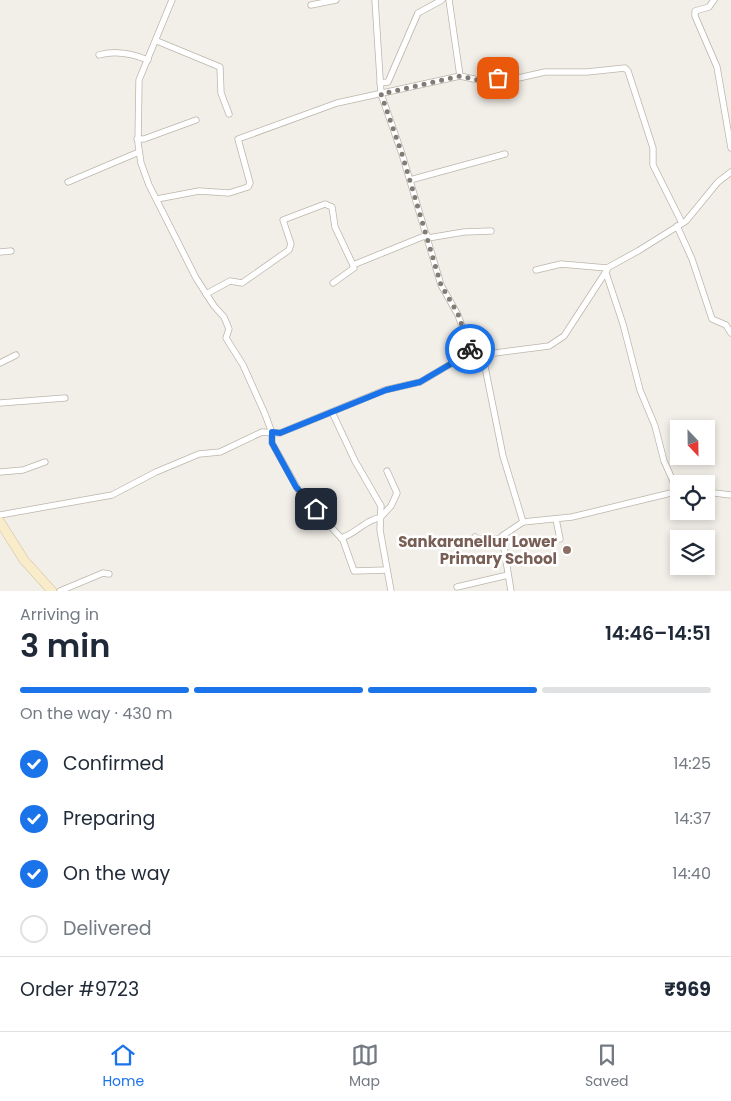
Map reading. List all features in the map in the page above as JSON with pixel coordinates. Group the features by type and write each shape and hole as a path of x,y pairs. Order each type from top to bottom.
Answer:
{"main road":[{"path":"0,522 24,560 52,591"}],"street":[{"path":"172,0 139,80 137,139 146,178 206,294 224,317 228,329 226,338 243,365 272,432 272,443 296,487 341,538 354,571 387,570"},
{"path":"311,5 336,0"},
{"path":"375,0 381,94 428,236 441,285 458,314 471,352"},
{"path":"380,82 388,82 418,13 442,0"},
{"path":"449,0 460,76"},
{"path":"714,0 709,7 695,11 717,67 731,148"},
{"path":"157,40 220,67 221,93 229,114"},
{"path":"99,55 106,53 132,54 148,60"},
{"path":"157,199 199,192 230,193 248,187 250,183 238,140 337,103 460,76 483,81 514,79 546,72 587,72 625,68 628,71 653,148 653,165 680,225 712,319 726,325 731,334"},
{"path":"137,139 144,139 196,120"},
{"path":"68,182 139,152"},
{"path":"410,180 505,154"},
{"path":"471,352 479,355 549,346 564,336 606,271 680,225 699,207 718,182 731,172"},
{"path":"206,294 230,281 242,283 282,256 291,247 283,220 325,204 332,208 335,228 354,268 333,283"},
{"path":"353,266 428,236 491,231"},
{"path":"0,252 11,251"},
{"path":"536,270 561,264 606,271"},
{"path":"606,271 623,324 640,390 655,426 664,461 671,475"},
{"path":"0,515 112,495 156,472 199,454 220,452 262,432 280,433 386,390 420,382 471,352"},
{"path":"0,363 16,355"},
{"path":"479,355 484,362 503,456 523,522"},
{"path":"0,403 66,398"},
{"path":"332,412 355,461 380,506 380,518 391,591"},
{"path":"0,472 22,470 45,462"},
{"path":"341,538 354,532 372,519 380,518 391,506 397,493 387,471"},
{"path":"511,591 502,539 506,531 523,522 556,519 633,503 670,492"},
{"path":"715,493 731,495"},
{"path":"556,519 560,539"},
{"path":"475,537 477,539 502,539"},
{"path":"60,591 102,573 109,574"},
{"path":"457,587 508,575"}],"way so far":[{"path":"470,349 458,314 441,285 402,154 381,94 460,76 483,81 498,78"}],"place":[{"name":"Sankaranellur Lower Primary School","path":"567,550"}],"route":[{"path":"316,509 296,487 272,443 270,438 272,432 280,433 386,390 420,382 471,352 470,349"}]}
